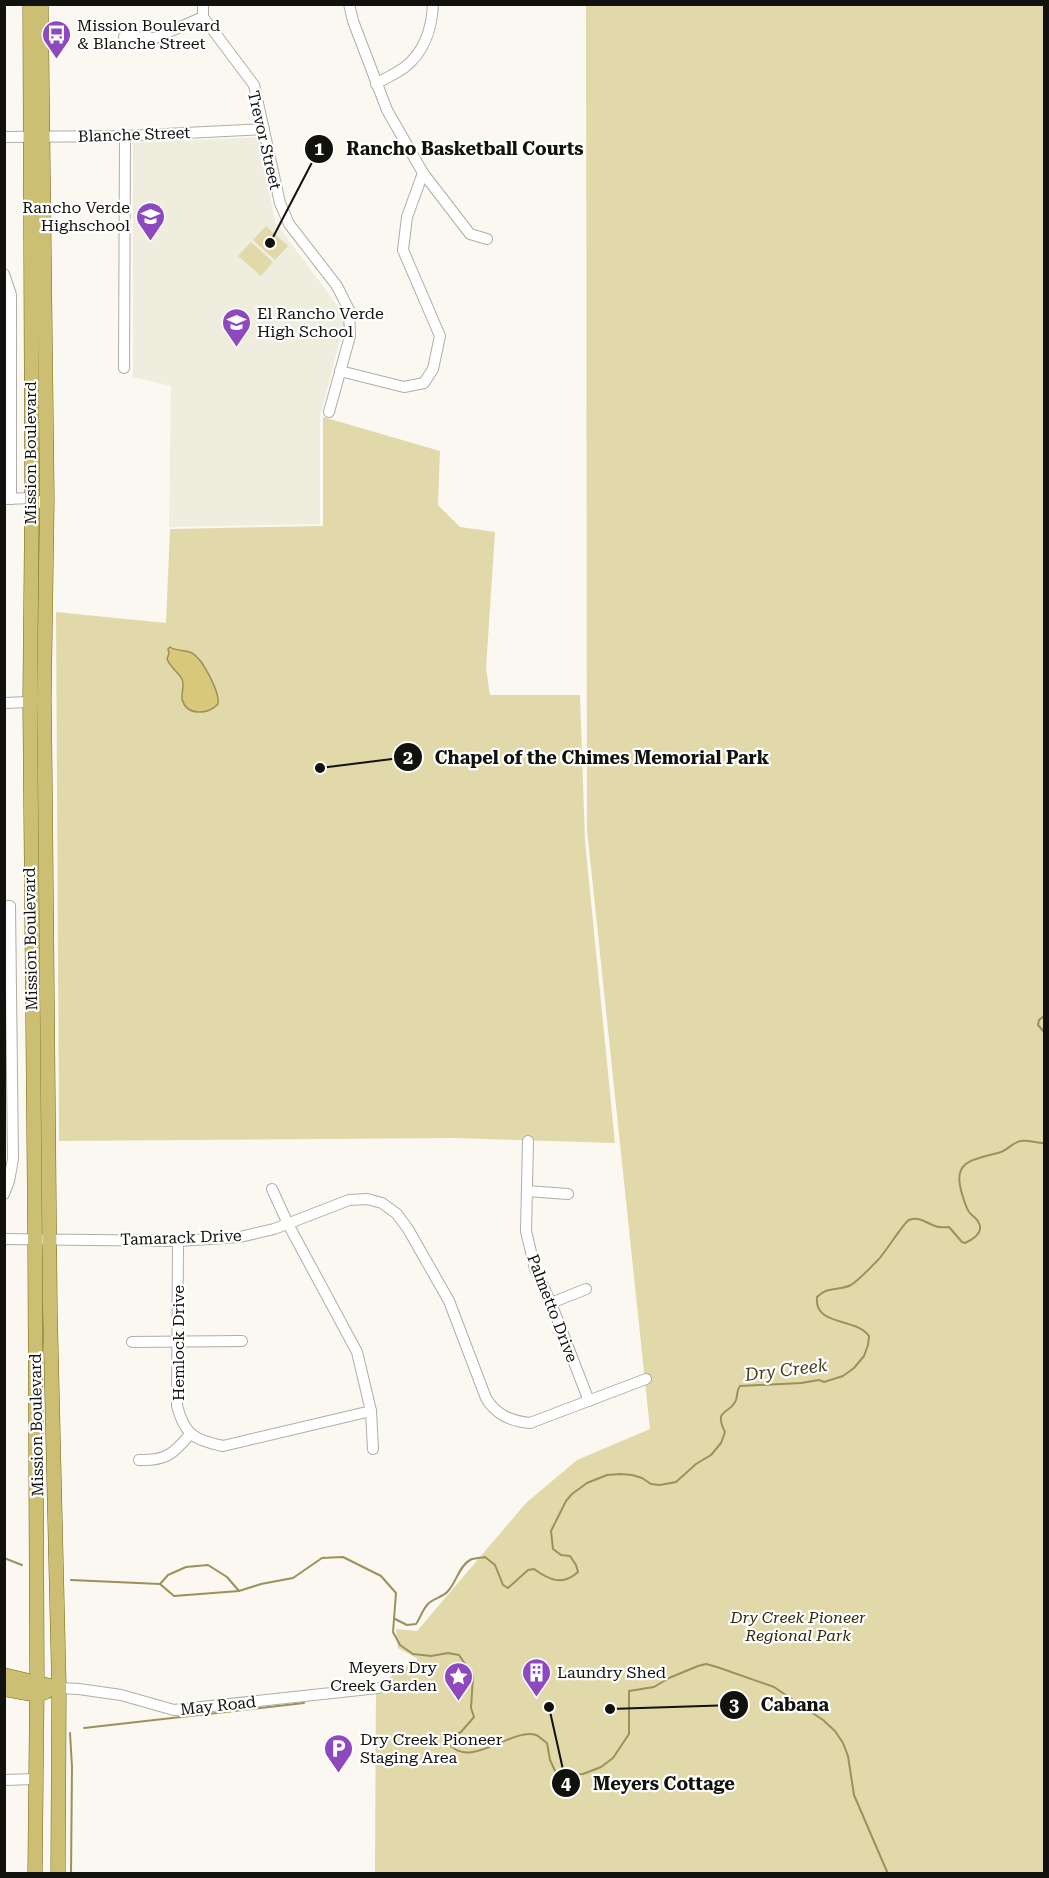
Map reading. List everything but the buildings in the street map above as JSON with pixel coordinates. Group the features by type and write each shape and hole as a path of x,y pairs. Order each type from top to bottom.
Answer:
{"main road":[{"name":"Mission Boulevard","path":"30,4 37,137 47,506 36,1874"},
{"name":"Mission Boulevard","path":"42,4 37,137 30,702 42,1239 59,1688 58,1874"},
{"path":"4,1676 37,1689"},
{"path":"4,1689 59,1688"}],"street":[{"path":"124,36 155,38 203,17 203,4"},
{"path":"349,4 353,21 387,110 423,173 470,234 487,239"},
{"path":"376,84 406,66 425,43 433,21 433,4"},
{"name":"Trevor Street","path":"203,17 254,85 280,203 289,224 337,286 349,310 350,336 329,412"},
{"name":"Blanche Street","path":"4,137 125,136 264,129"},
{"path":"124,368 125,136"},
{"path":"340,371 405,387 424,383 433,369 440,336 403,250 407,217 423,173"},
{"path":"4,274 11,294 8,499 32,498 47,506"},
{"path":"4,703 30,702 44,698"},
{"path":"4,1194 13,1159 7,906"},
{"name":"Palmetto Drive","path":"528,1142 526,1231 535,1269 590,1401"},
{"path":"272,1189 288,1224 357,1352 371,1411 373,1449"},
{"path":"527,1191 568,1194"},
{"name":"Tamarack Drive","path":"4,1239 178,1240 240,1237 288,1224 349,1200 367,1199 382,1203 397,1214 408,1229 449,1301 486,1398 492,1408 506,1418 530,1423 646,1378"},
{"name":"Hemlock Drive","path":"178,1240 177,1406 181,1420 190,1434"},
{"path":"551,1303 586,1289"},
{"path":"132,1342 242,1341"},
{"path":"139,1460 153,1461 165,1457 179,1447 190,1434 204,1442 223,1446 371,1411"},
{"name":"May Road","path":"59,1688 121,1695 174,1710 378,1689"},
{"path":"4,1780 36,1779"}],"shaded area":[{"name":"El Rancho Verde High School","path":"259,137 275,222 346,317 320,416 320,524 169,527 171,386 133,377 133,143"},
{"path":"170,647 192,653 201,662 210,677 218,699 218,704 214,708 198,712 184,705 182,679 167,659"}],"green space":[{"name":"Dry Creek Pioneer Regional Park","path":"586,5 1044,5 1044,1873 375,1874 376,1686 418,1659 398,1648 396,1629 417,1631 526,1503 577,1460 650,1429 587,830"},
{"path":"266,226 288,246 275,260 253,240"},
{"path":"251,242 273,262 261,276 238,256"},
{"path":"323,417 440,451 438,505 460,527 495,532 486,668 490,695 580,695 585,841 615,1143 454,1138 59,1141 56,612 166,623 170,529 323,526"}],"waterway":[{"name":"Dry Creek","path":"1044,1016 1039,1020 1038,1025 1044,1032"},
{"name":"Dry Creek","path":"395,1619 407,1625 416,1624 426,1606 448,1591 463,1566 473,1559 485,1557 495,1565 503,1585 508,1588 528,1570 534,1569 556,1580 567,1579 578,1572 570,1556 561,1555 553,1549 551,1531 572,1494 587,1483 607,1475 632,1475 651,1484 660,1485 676,1482 696,1464 711,1455 721,1443 725,1432 722,1415 733,1405 740,1386 819,1380 824,1382 843,1376 854,1368 864,1356 869,1336 855,1326 829,1318 822,1313 818,1307 817,1297 825,1291 847,1287 858,1280 881,1256 909,1220 920,1219 937,1227 949,1227 965,1243 973,1238 978,1234 980,1225 968,1210 961,1190 959,1179 964,1166 976,1159 1001,1152 1018,1142 1044,1143"},
{"path":"71,1580 160,1584 174,1596 239,1591 293,1578 322,1558 343,1557 381,1576 396,1593 393,1632 400,1645 413,1654 459,1655 473,1676 471,1708 474,1717 461,1732 450,1737 447,1742 456,1750 467,1752 479,1751 526,1734 536,1735 547,1743 550,1760 557,1775 583,1774 601,1767 613,1758 629,1734 629,1691 654,1687 669,1678 706,1664 774,1687 823,1720 835,1731 843,1743 848,1756 854,1795 888,1874"},
{"name":"Dry Creek","path":"4,1558 22,1565"},
{"name":"Dry Creek","path":"160,1584 168,1575 186,1567 208,1565 227,1577 239,1591"},
{"path":"84,1728 304,1703"},
{"path":"70,1733 71,1874"}],"place":[{"name":"Mission Boulevard & Blanche Street","path":"56,60"},
{"name":"Rancho Verde Highschool","path":"151,242"},
{"name":"Rancho Basketball Courts","path":"270,243"},
{"name":"El Rancho Verde High School","path":"236,348"},
{"name":"Chapel of the Chimes Memorial Park","path":"320,768"},
{"name":"Laundry Shed","path":"536,1698"},
{"name":"Meyers Dry Creek Garden","path":"458,1702"},
{"name":"Meyers Cottage","path":"549,1707"},
{"name":"Cabana","path":"610,1709"},
{"name":"Dry Creek Pioneer Staging Area","path":"339,1774"}]}
